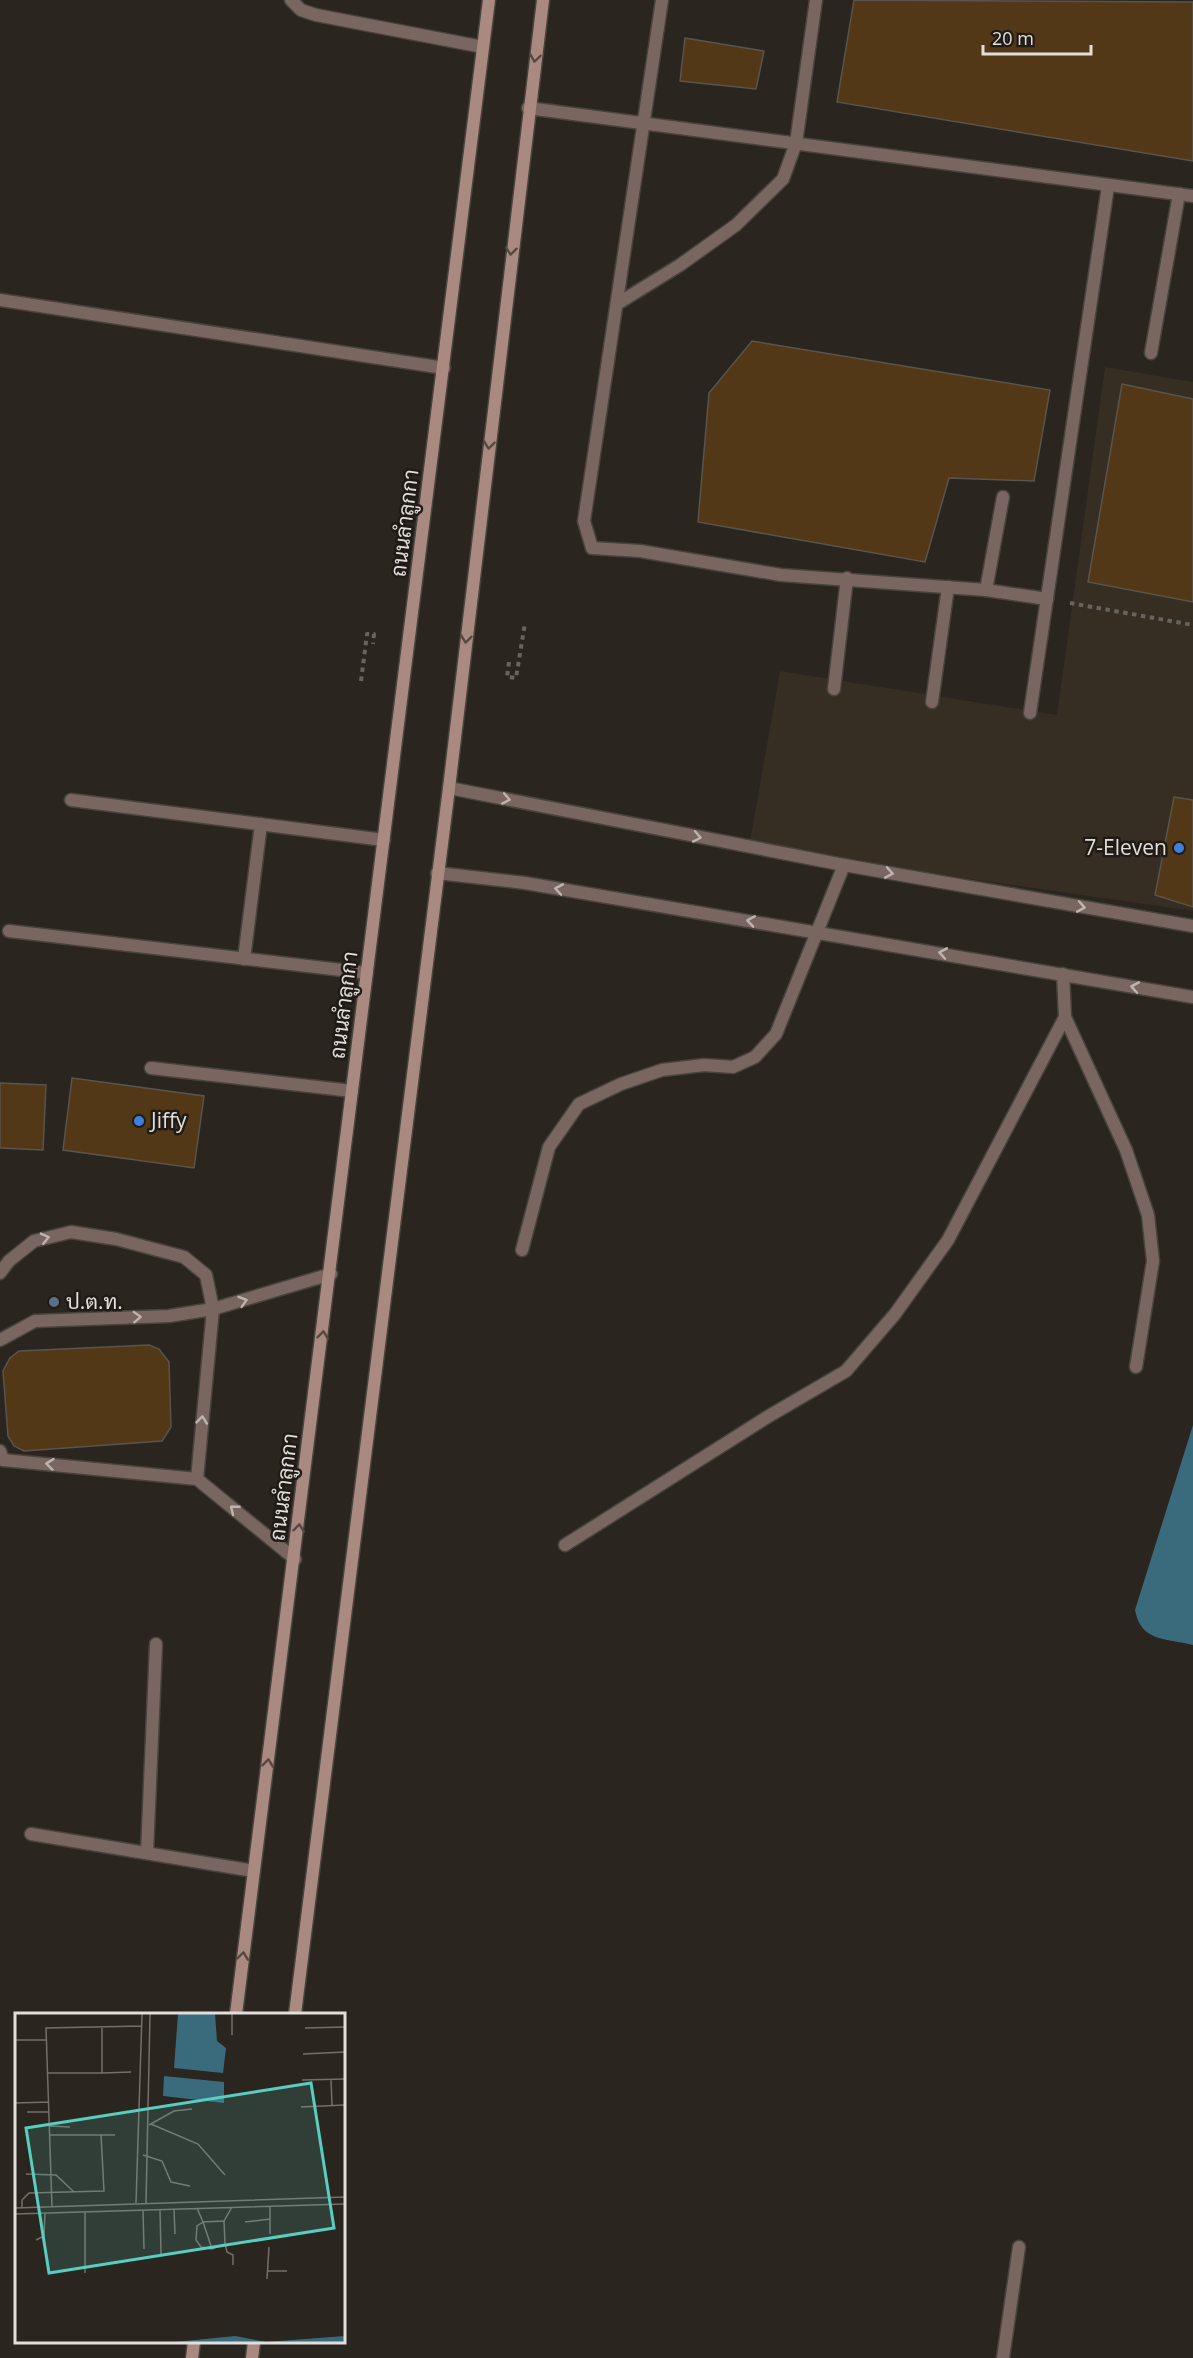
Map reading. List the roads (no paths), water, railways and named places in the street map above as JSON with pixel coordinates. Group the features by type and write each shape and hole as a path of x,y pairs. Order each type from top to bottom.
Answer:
{"main road":[{"name":"ถนนลำลูกกา","path":"236,2013 331,1274 489,0"},
{"path":"295,2013 436,873 449,788 528,108 543,0"},
{"path":"192,2358 194,2343"},
{"path":"252,2358 254,2343"}],"street":[{"path":"291,0 301,10 316,15 483,47"},
{"path":"662,0 584,521 592,548 640,551 782,575 986,590 1047,599"},
{"path":"617,304 680,265 736,225 783,179 796,143 816,0"},
{"path":"528,108 1193,196"},
{"path":"1030,713 1108,186"},
{"path":"1151,353 1179,195"},
{"path":"0,300 444,368"},
{"path":"986,590 1003,497"},
{"path":"834,688 847,578"},
{"path":"932,702 948,587"},
{"path":"449,788 844,865 1193,926"},
{"path":"71,800 384,840"},
{"path":"244,959 261,824"},
{"path":"522,1250 549,1147 579,1104 621,1084 662,1070 704,1065 733,1067 755,1057 776,1034 819,932 844,865"},
{"path":"436,873 525,883 1193,997"},
{"path":"9,931 367,973"},
{"path":"1063,974 1065,1017 1126,1150 1148,1215 1152,1261 1136,1366"},
{"path":"565,1545 846,1371 895,1314 948,1240 1065,1017"},
{"path":"151,1068 352,1091"},
{"path":"0,1273 9,1261 34,1241 72,1232 116,1239 184,1257 206,1275 213,1310 197,1479"},
{"path":"0,1341 35,1321 169,1316 213,1310 331,1274"},
{"path":"1,1457 197,1479 295,1559"},
{"path":"147,1853 156,1644"},
{"path":"31,1834 254,1871"},
{"path":"1003,2358 1019,2247"}],"water":[{"path":"1193,1425 1193,1645 1156,1637 1149,1633 1138,1620 1135,1610"}],"place":[{"name":"7-Eleven","path":"1179,848"},
{"name":"Jiffy","path":"139,1121"},
{"name":"ป.ต.ท.","path":"54,1302"}]}
